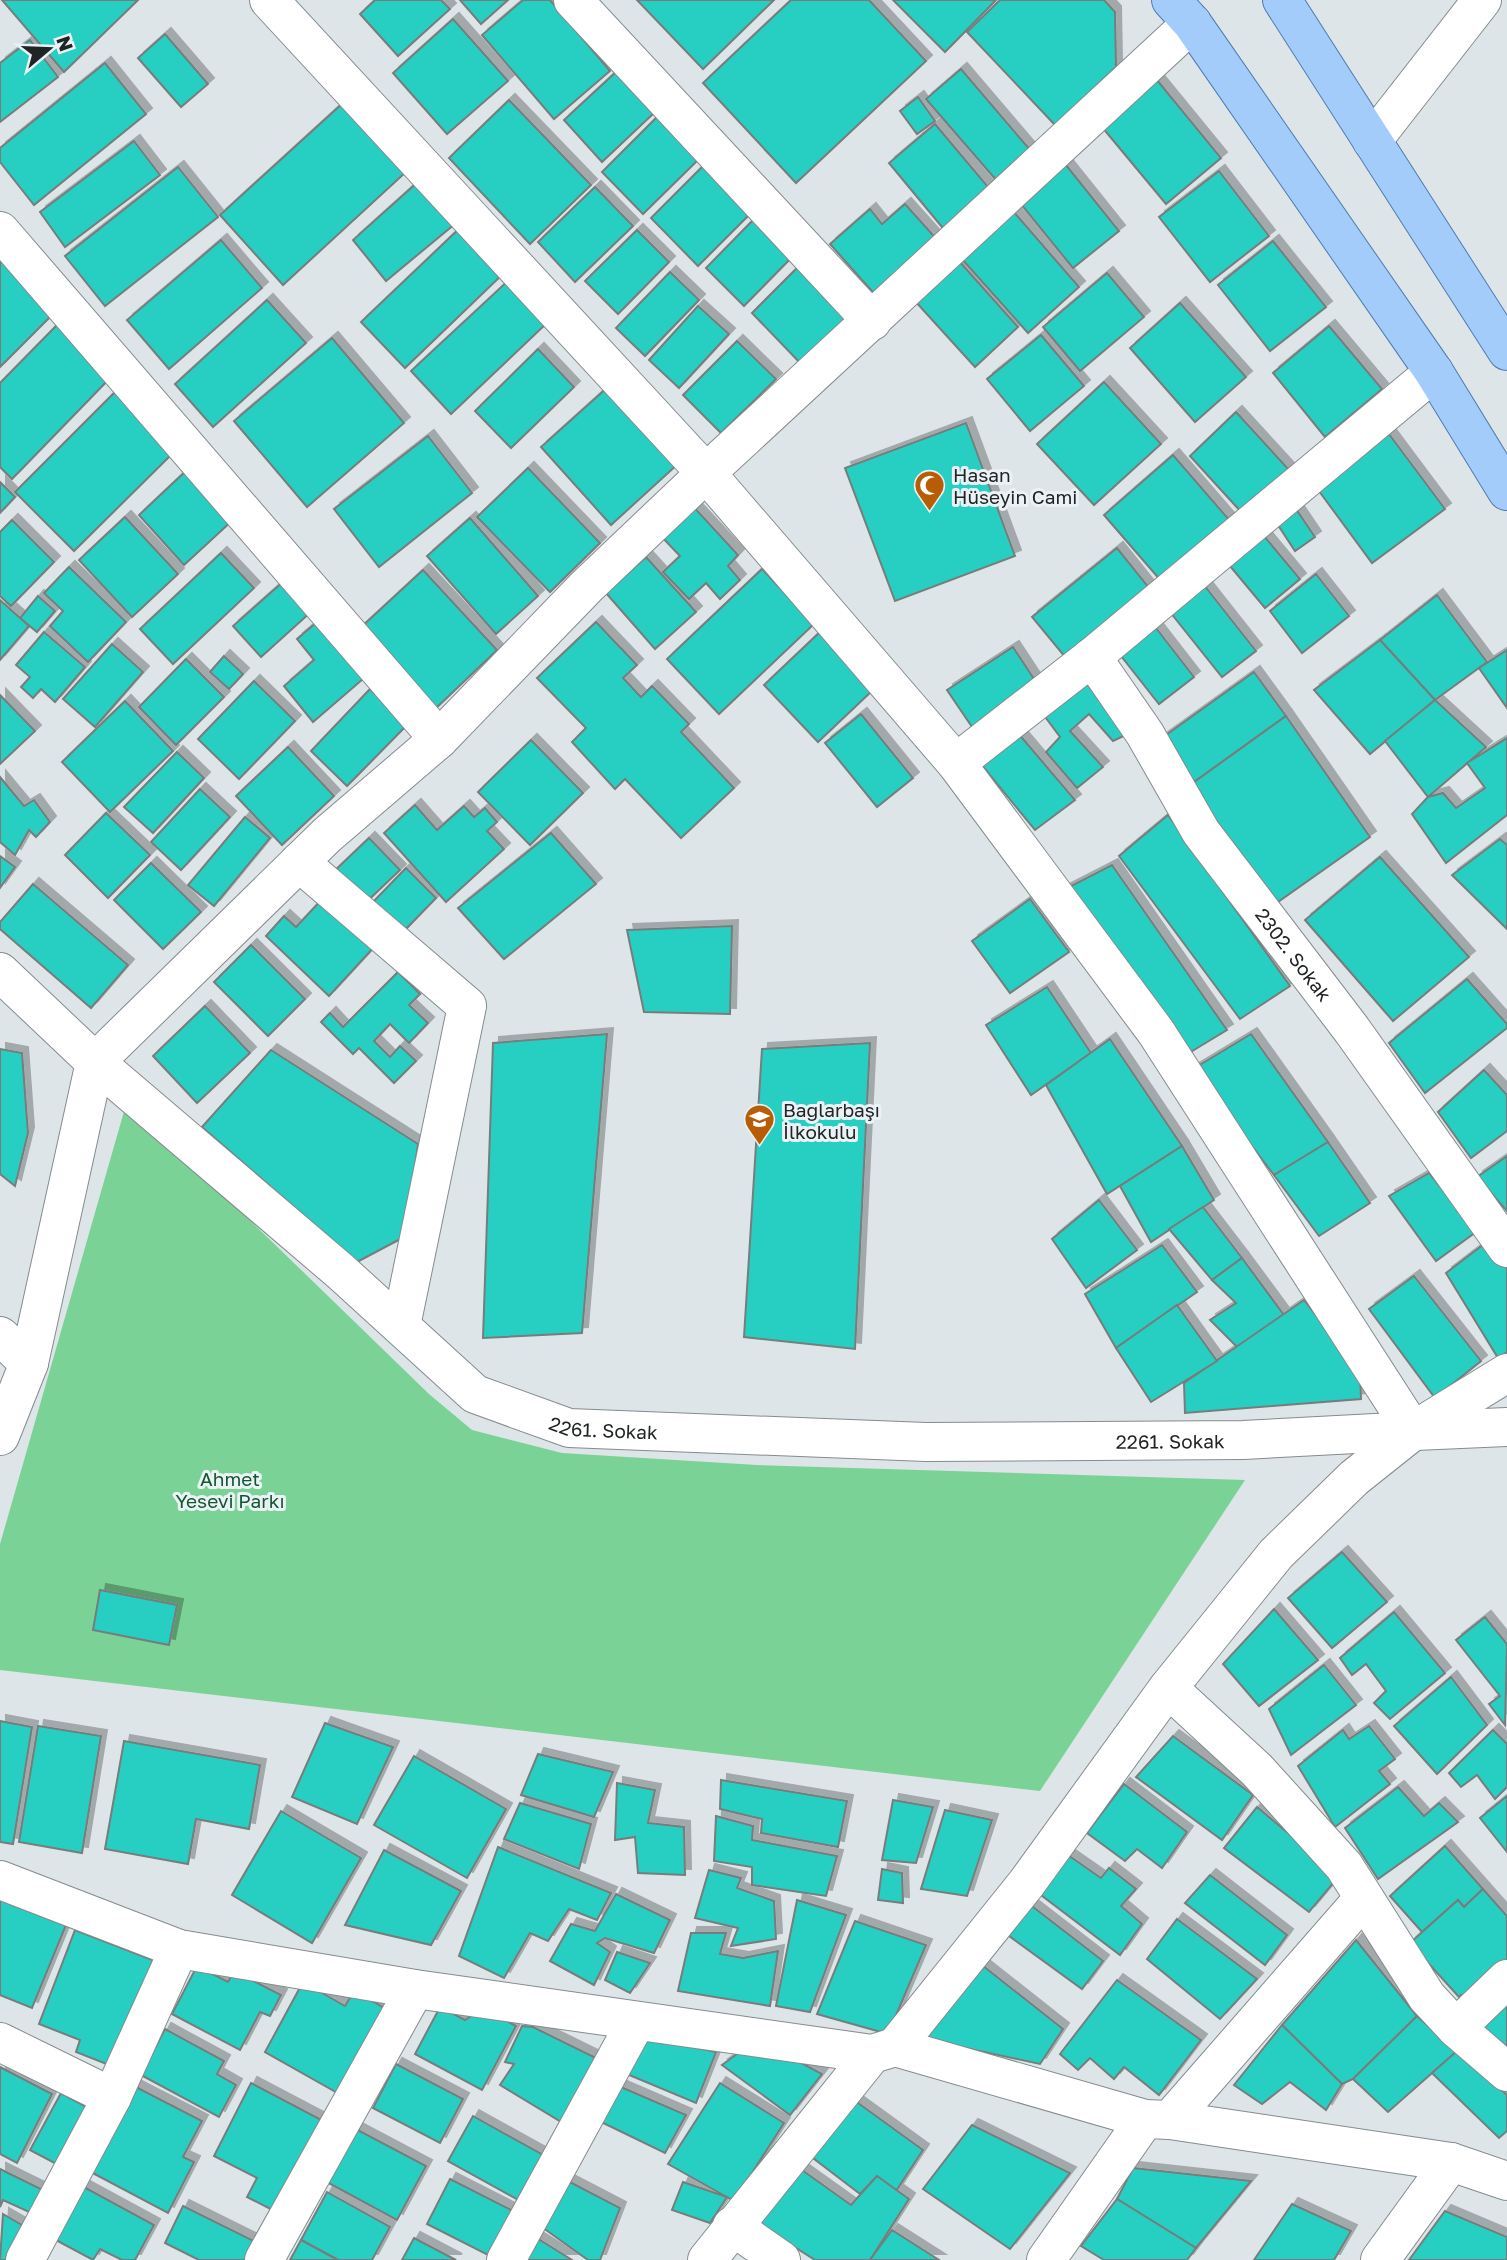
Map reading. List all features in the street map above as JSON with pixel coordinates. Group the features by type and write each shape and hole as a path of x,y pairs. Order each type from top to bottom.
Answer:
{"main road":[{"path":"1282,0 1507,351"},
{"path":"1182,12 1434,372 1507,491"}],"street":[{"path":"269,0 706,473 956,763 1156,1032 1413,1431"},
{"path":"573,0 872,321"},
{"path":"1372,141 1482,0"},
{"path":"0,1436 29,1363 95,1062 299,862 439,739 586,587 872,321 1182,12"},
{"path":"0,231 439,739"},
{"path":"956,763 1093,657 1434,372"},
{"name":"2302. Sokak","path":"1093,657 1145,734 1201,832 1352,1030 1507,1248"},
{"path":"299,862 467,1006 401,1326"},
{"name":"2261. Sokak","path":"0,972 95,1062 401,1326 475,1394 569,1428 926,1442 1243,1440 1507,1427"},
{"path":"0,1336 29,1363"},
{"path":"707,2260 732,2226 1026,1884 1168,1688 1276,1555 1353,1478 1413,1431 1507,1373"},
{"path":"1168,1688 1287,1803 1344,1866 1427,1997 1456,2028 1507,2072"},
{"path":"0,1880 179,1949 415,1989 635,2022 884,2051 1157,2120 1451,2162 1507,2181"},
{"path":"1046,2260 1157,2120 1363,1899"},
{"path":"25,2260 112,2097 179,1949"},
{"path":"1456,2028 1507,1979"},
{"path":"264,2260 415,1989"},
{"path":"506,2260 635,2022"},
{"path":"0,2042 112,2097"},
{"path":"1380,2260 1451,2162"},
{"path":"732,2226 781,2260"}],"green space":[{"name":"Ahmet Yesevi Parkı","path":"127,1101 429,1394 472,1430 562,1453 757,1465 1245,1480 1040,1791 0,1670 0,1544"}],"building":[{"path":"2,0 138,0 64,72"},
{"path":"375,0 441,0 450,9 398,56 360,14"},
{"path":"460,0 508,0 481,24"},
{"path":"523,0 550,0 610,71 554,119 482,35"},
{"path":"637,0 774,0 703,69"},
{"path":"791,0 869,0 926,61 796,183 703,83"},
{"path":"893,0 996,0 945,52"},
{"path":"1000,0 1104,0 1115,12 1116,67 1055,125 967,32"},
{"path":"453,19 508,81 447,134 393,73"},
{"path":"165,34 208,84 181,107 138,58"},
{"path":"30,40 58,77 0,122 0,63"},
{"path":"105,63 146,114 34,205 0,162 0,148"},
{"path":"961,69 1031,151 997,181 926,99"},
{"path":"616,72 654,113 602,162 564,120"},
{"path":"1157,80 1221,158 1166,204 1102,127"},
{"path":"918,97 935,121 917,134 900,111"},
{"path":"509,100 591,185 530,244 449,158"},
{"path":"344,102 407,171 283,285 220,215"},
{"path":"661,113 703,155 643,214 602,172"},
{"path":"935,124 994,194 947,233 889,163"},
{"path":"134,141 160,175 65,247 40,212"},
{"path":"1062,160 1119,231 1073,268 1016,198"},
{"path":"706,163 753,211 698,266 651,218"},
{"path":"178,167 218,217 105,306 65,256"},
{"path":"1219,171 1269,236 1210,282 1159,217"},
{"path":"420,180 456,223 386,281 353,240"},
{"path":"595,187 633,226 575,282 538,242"},
{"path":"905,204 941,244 879,299 830,244 870,209 882,224"},
{"path":"1013,211 1079,287 1028,333 961,258"},
{"path":"759,214 797,252 744,306 706,268"},
{"path":"462,226 506,271 405,368 361,322"},
{"path":"637,230 669,262 618,314 585,281"},
{"path":"221,240 262,288 169,369 127,320"},
{"path":"1273,241 1326,307 1270,351 1218,285"},
{"path":"0,260 53,314 0,367"},
{"path":"959,261 1018,327 975,367 915,301"},
{"path":"802,263 855,317 804,367 752,313"},
{"path":"670,272 699,300 645,356 616,328"},
{"path":"1107,273 1144,317 1080,371 1043,327"},
{"path":"510,279 549,321 451,414 411,371"},
{"path":"267,300 306,343 213,427 175,384"},
{"path":"1180,303 1246,377 1195,422 1130,348"},
{"path":"698,306 729,334 679,388 649,360"},
{"path":"57,325 110,378 12,479 0,467 0,383"},
{"path":"1329,326 1382,389 1325,437 1273,373"},
{"path":"1041,335 1084,386 1030,431 987,379"},
{"path":"332,338 404,423 307,507 234,421"},
{"path":"737,341 776,379 721,433 683,395"},
{"path":"538,349 574,387 511,448 475,411"},
{"path":"1104,382 1161,444 1094,505 1037,444"},
{"path":"609,386 679,463 611,525 541,447"},
{"path":"116,391 175,451 74,551 15,492"},
{"path":"1236,412 1290,471 1243,514 1190,456"},
{"name":"Hasan Hüseyin Cami","path":"966,423 1015,556 895,601 845,468"},
{"path":"1389,434 1445,509 1372,563 1316,487"},
{"path":"428,436 472,493 379,567 334,509"},
{"path":"1173,455 1231,522 1162,582 1104,515"},
{"path":"528,468 600,543 550,592 477,517"},
{"path":"188,469 234,519 184,565 139,515"},
{"path":"0,482 15,497 0,513"},
{"path":"691,504 738,555 728,566 740,580 720,599 706,583 689,599 663,572 680,556 659,534"},
{"path":"1294,506 1315,537 1295,551 1274,519"},
{"path":"125,517 178,574 132,617 79,560"},
{"path":"470,518 538,596 496,634 427,556"},
{"path":"12,520 54,562 11,606 0,596 0,532"},
{"path":"1264,536 1300,579 1265,608 1230,566"},
{"path":"1117,548 1150,589 1066,658 1032,617"},
{"path":"221,553 254,588 173,664 140,629"},
{"path":"646,557 696,612 655,649 606,593"},
{"path":"69,567 126,622 88,662 50,626 63,611 44,593"},
{"path":"762,569 814,624 719,714 667,659"},
{"path":"423,570 497,650 433,711 358,630"},
{"path":"1316,574 1349,616 1302,653 1270,611"},
{"path":"285,580 312,611 261,657 233,626"},
{"path":"1204,585 1256,651 1222,677 1170,612"},
{"path":"1437,595 1487,662 1435,700 1380,640"},
{"path":"38,596 55,611 37,632 20,618"},
{"path":"0,600 29,626 0,660"},
{"path":"323,617 370,673 313,722 284,686 314,660 297,639"},
{"path":"596,622 637,665 623,678 641,697 652,686 689,724 681,732 734,788 681,838 625,779 615,789 572,742 586,728 537,678"},
{"path":"1156,628 1194,677 1159,704 1121,656"},
{"path":"44,632 85,667 55,702 41,689 33,698 21,687 30,677 16,665"},
{"path":"820,632 873,690 818,742 764,685"},
{"path":"1380,640 1435,700 1370,754 1314,690"},
{"path":"112,644 143,672 95,727 63,699"},
{"path":"1013,647 1040,688 974,730 947,690"},
{"path":"1507,650 1507,708 1479,668"},
{"path":"224,656 243,674 229,689 210,672"},
{"path":"186,659 224,697 176,745 139,707"},
{"path":"1254,672 1286,716 1190,785 1159,740"},
{"path":"254,681 295,721 239,779 198,739"},
{"path":"1085,681 1128,734 1113,741 1089,714 1070,731 1103,767 1077,788 1046,752 1060,737 1043,714"},
{"path":"370,689 407,725 347,786 311,751"},
{"path":"0,695 35,731 0,764"},
{"path":"1435,700 1486,747 1428,797 1385,741"},
{"path":"125,701 173,751 110,812 62,762"},
{"path":"861,714 913,778 877,807 825,743"},
{"path":"1286,716 1370,837 1275,904 1190,785"},
{"path":"1018,733 1075,800 1035,830 980,763"},
{"path":"1507,738 1507,815 1446,863 1412,814 1428,797 1443,793 1456,808 1485,788 1467,763"},
{"path":"531,740 583,793 530,845 478,792"},
{"path":"288,747 334,796 282,845 236,796"},
{"path":"177,752 204,778 153,833 124,807"},
{"path":"0,777 24,806 34,800 50,822 36,837 29,830 15,855 0,842"},
{"path":"200,789 230,817 181,870 151,842"},
{"path":"415,805 437,830 464,806 474,817 485,808 497,822 487,831 504,849 446,902 384,833"},
{"path":"106,813 150,855 108,898 65,855"},
{"path":"1168,815 1290,986 1240,1019 1119,856"},
{"path":"245,817 270,838 214,906 188,885"},
{"path":"551,833 596,884 504,959 458,908"},
{"path":"369,838 400,870 359,909 328,877"},
{"path":"1500,839 1507,845 1507,929 1452,875"},
{"path":"0,856 15,867 0,888"},
{"path":"1380,857 1469,957 1393,1021 1305,920"},
{"path":"151,863 201,912 163,949 114,900"},
{"path":"1112,865 1227,1030 1184,1056 1065,889"},
{"path":"406,868 436,898 402,933 372,903"},
{"path":"33,884 128,965 91,1008 0,929 0,922"},
{"path":"324,897 376,945 329,996 266,936 284,916 296,927"},
{"path":"1030,899 1069,952 1010,993 972,941"},
{"path":"732,926 730,1014 644,1012 627,930"},
{"path":"251,945 305,999 268,1036 214,982"},
{"path":"398,972 420,994 409,1005 428,1023 409,1043 390,1024 374,1041 390,1057 400,1046 416,1061 394,1083 359,1048 353,1054 321,1022 330,1013 343,1027"},
{"path":"1467,979 1507,1024 1507,1028 1425,1093 1389,1043"},
{"path":"1047,987 1091,1053 1031,1095 986,1025"},
{"path":"205,1006 250,1053 197,1103 153,1056"},
{"path":"607,1034 582,1333 483,1338 493,1043"},
{"path":"1251,1034 1328,1142 1274,1175 1193,1069"},
{"path":"1110,1039 1182,1146 1107,1194 1046,1085"},
{"path":"870,1043 855,1349 744,1337 762,1049"},
{"path":"0,1049 22,1053 28,1133 15,1186 0,1174"},
{"path":"271,1050 418,1144 406,1236 357,1262 202,1127"},
{"path":"1484,1070 1507,1095 1507,1131 1471,1158 1438,1112"},
{"path":"1328,1142 1370,1203 1319,1236 1274,1175"},
{"path":"1182,1146 1214,1200 1151,1242 1120,1186"},
{"path":"1507,1156 1507,1211 1477,1177"},
{"path":"1429,1173 1476,1232 1436,1261 1389,1196"},
{"path":"1099,1200 1137,1250 1086,1288 1052,1239"},
{"path":"1203,1207 1242,1258 1212,1280 1169,1229"},
{"path":"1488,1241 1507,1268 1507,1352 1498,1358 1446,1273"},
{"path":"1162,1245 1197,1292 1116,1348 1085,1294"},
{"path":"1242,1258 1284,1315 1238,1348 1210,1320 1236,1303 1212,1280"},
{"path":"1414,1276 1481,1361 1435,1398 1369,1309"},
{"path":"1304,1300 1360,1372 1361,1399 1185,1413 1184,1383"},
{"path":"1177,1305 1217,1361 1151,1402 1116,1348"},
{"path":"1342,1552 1387,1602 1332,1648 1288,1598"},
{"path":"100,1590 177,1605 169,1645 93,1630"},
{"path":"1274,1609 1318,1660 1259,1706 1223,1664"},
{"path":"1394,1612 1445,1673 1390,1719 1374,1703 1386,1691 1366,1664 1352,1675 1340,1658"},
{"path":"1485,1617 1507,1644 1505,1725 1489,1704 1500,1696 1456,1640"},
{"path":"1324,1665 1356,1705 1291,1755 1269,1709"},
{"path":"1451,1677 1487,1725 1437,1774 1394,1726"},
{"path":"0,1721 32,1727 13,1844 0,1842"},
{"path":"325,1723 393,1747 357,1824 292,1797"},
{"path":"38,1726 101,1736 82,1853 19,1842"},
{"path":"1369,1726 1395,1759 1379,1771 1390,1784 1335,1827 1298,1766 1343,1730 1349,1739"},
{"path":"1493,1730 1507,1744 1507,1787 1495,1799 1477,1775 1461,1787 1449,1773"},
{"path":"1173,1736 1253,1795 1222,1840 1136,1777"},
{"path":"124,1741 260,1765 249,1829 196,1819 188,1864 105,1849"},
{"path":"538,1754 613,1772 594,1817 521,1795"},
{"path":"414,1756 506,1809 467,1878 374,1825"},
{"path":"721,1780 847,1801 838,1847 761,1833 762,1819 720,1809"},
{"path":"617,1783 655,1790 648,1823 684,1827 685,1875 638,1873 635,1837 615,1840"},
{"path":"1124,1784 1187,1832 1162,1868 1137,1849 1125,1861 1087,1833"},
{"path":"1398,1787 1424,1816 1439,1803 1458,1822 1378,1879 1345,1828"},
{"path":"1507,1796 1507,1852 1480,1818"},
{"path":"893,1800 933,1807 916,1863 882,1860"},
{"path":"520,1803 591,1824 579,1869 504,1839"},
{"path":"1257,1807 1339,1876 1309,1912 1224,1848"},
{"path":"945,1810 992,1820 967,1896 921,1889"},
{"path":"281,1811 361,1858 312,1943 232,1895"},
{"path":"716,1816 753,1826 752,1840 837,1856 826,1896 752,1885 752,1867 714,1861"},
{"path":"1445,1846 1483,1889 1464,1907 1458,1900 1422,1932 1390,1896"},
{"path":"498,1847 611,1893 597,1920 569,1909 548,1941 530,1933 504,1978 459,1956"},
{"path":"384,1850 461,1891 431,1945 345,1925"},
{"path":"1068,1855 1101,1878 1109,1868 1136,1889 1121,1906 1142,1924 1120,1955 1037,1892"},
{"path":"882,1869 902,1873 903,1903 878,1900"},
{"path":"709,1870 741,1878 737,1888 774,1901 776,1939 731,1946 738,1928 695,1918"},
{"path":"1210,1875 1287,1935 1265,1965 1185,1903"},
{"path":"1483,1889 1507,1916 1507,1962 1465,1999 1461,1995 1459,1997 1410,1943 1458,1900 1464,1907"},
{"path":"616,1894 670,1920 654,1953 605,1938 597,1943 610,1952 594,1985 550,1961 571,1924 595,1931"},
{"path":"0,1898 66,1925 32,2008 0,1995"},
{"path":"797,1900 846,1915 810,2012 776,2006"},
{"path":"1028,1903 1103,1961 1082,1989 1005,1933"},
{"path":"1177,1919 1257,1979 1220,2019 1147,1959"},
{"path":"855,1921 926,1945 888,2034 817,2014"},
{"path":"75,1930 155,1961 114,2067 76,2052 80,2040 39,2024"},
{"path":"691,1933 726,1933 720,1954 743,1958 778,1951 770,2006 678,1991"},
{"path":"1356,1940 1417,2016 1353,2079 1342,2084 1282,2025"},
{"path":"617,1952 650,1963 630,1993 605,1980"},
{"path":"982,1965 1063,2029 1040,2064 919,2038"},
{"path":"197,1966 228,1982 234,1971 281,1995 270,2016 260,2012 240,2050 172,2014"},
{"path":"1117,1980 1201,2040 1159,2095 1124,2067 1114,2079 1090,2058 1078,2070 1060,2054"},
{"path":"303,1982 345,2006 354,1991 388,2010 341,2095 265,2052"},
{"path":"1507,1993 1507,2057 1475,2022"},
{"path":"440,2007 465,2020 483,2008 516,2026 482,2090 415,2054"},
{"path":"1417,2016 1457,2051 1388,2112 1353,2079"},
{"path":"1282,2025 1342,2084 1326,2110 1290,2082 1262,2104 1234,2085"},
{"path":"522,2026 533,2027 602,2061 568,2126 500,2085 514,2064 505,2062"},
{"path":"165,2029 224,2061 217,2074 236,2085 219,2117 141,2075"},
{"path":"641,2036 716,2052 696,2103 622,2072"},
{"path":"745,2048 794,2059 822,2074 790,2115 722,2065"},
{"path":"1457,2051 1507,2095 1507,2131 1499,2138 1432,2073"},
{"path":"396,2064 463,2099 440,2143 373,2108"},
{"path":"0,2067 52,2094 17,2163 0,2154"},
{"path":"251,2083 331,2125 284,2216 247,2197 257,2178 214,2156"},
{"path":"720,2083 784,2123 734,2201 668,2164"},
{"path":"614,2084 686,2115 665,2153 597,2120"},
{"path":"132,2085 202,2121 183,2157 194,2162 168,2213 87,2170"},
{"path":"61,2093 92,2110 62,2167 30,2150"},
{"path":"854,2100 923,2150 896,2191 877,2176 860,2194 809,2155"},
{"path":"473,2116 545,2156 520,2201 448,2161"},
{"path":"972,2125 1070,2173 1010,2249 923,2189"},
{"path":"354,2128 426,2166 397,2220 325,2181"},
{"path":"1133,2168 1251,2181 1196,2248 1117,2199"},
{"path":"0,2169 49,2193 38,2216 3,2200 0,2207"},
{"path":"802,2170 851,2205 877,2176 909,2199 870,2260 815,2260 757,2223"},
{"path":"450,2179 513,2211 490,2256 427,2224"},
{"path":"566,2180 620,2208 600,2260 588,2260 539,2225"},
{"path":"683,2182 727,2197 710,2223 672,2210"},
{"path":"82,2186 154,2225 135,2260 122,2260 100,2249 93,2260 54,2239"},
{"path":"327,2192 390,2227 372,2260 338,2260 301,2240"},
{"path":"1117,2199 1196,2248 1187,2260 1104,2260 1081,2246"},
{"path":"1292,2204 1351,2231 1334,2260 1254,2260"},
{"path":"183,2206 256,2242 247,2260 199,2260 165,2243"},
{"path":"1445,2211 1507,2237 1507,2260 1409,2260"},
{"path":"3,2214 34,2232 19,2260 0,2260"},
{"path":"892,2230 939,2260 870,2260"},
{"path":"532,2235 572,2260 516,2260"},
{"path":"414,2238 456,2260 402,2260"},
{"path":"301,2240 338,2260 290,2260"}],"place":[{"name":"Hasan Hüseyin Cami","path":"930,512"},
{"name":"Bağlarbaşı İlkokulu","path":"760,1147"}]}
